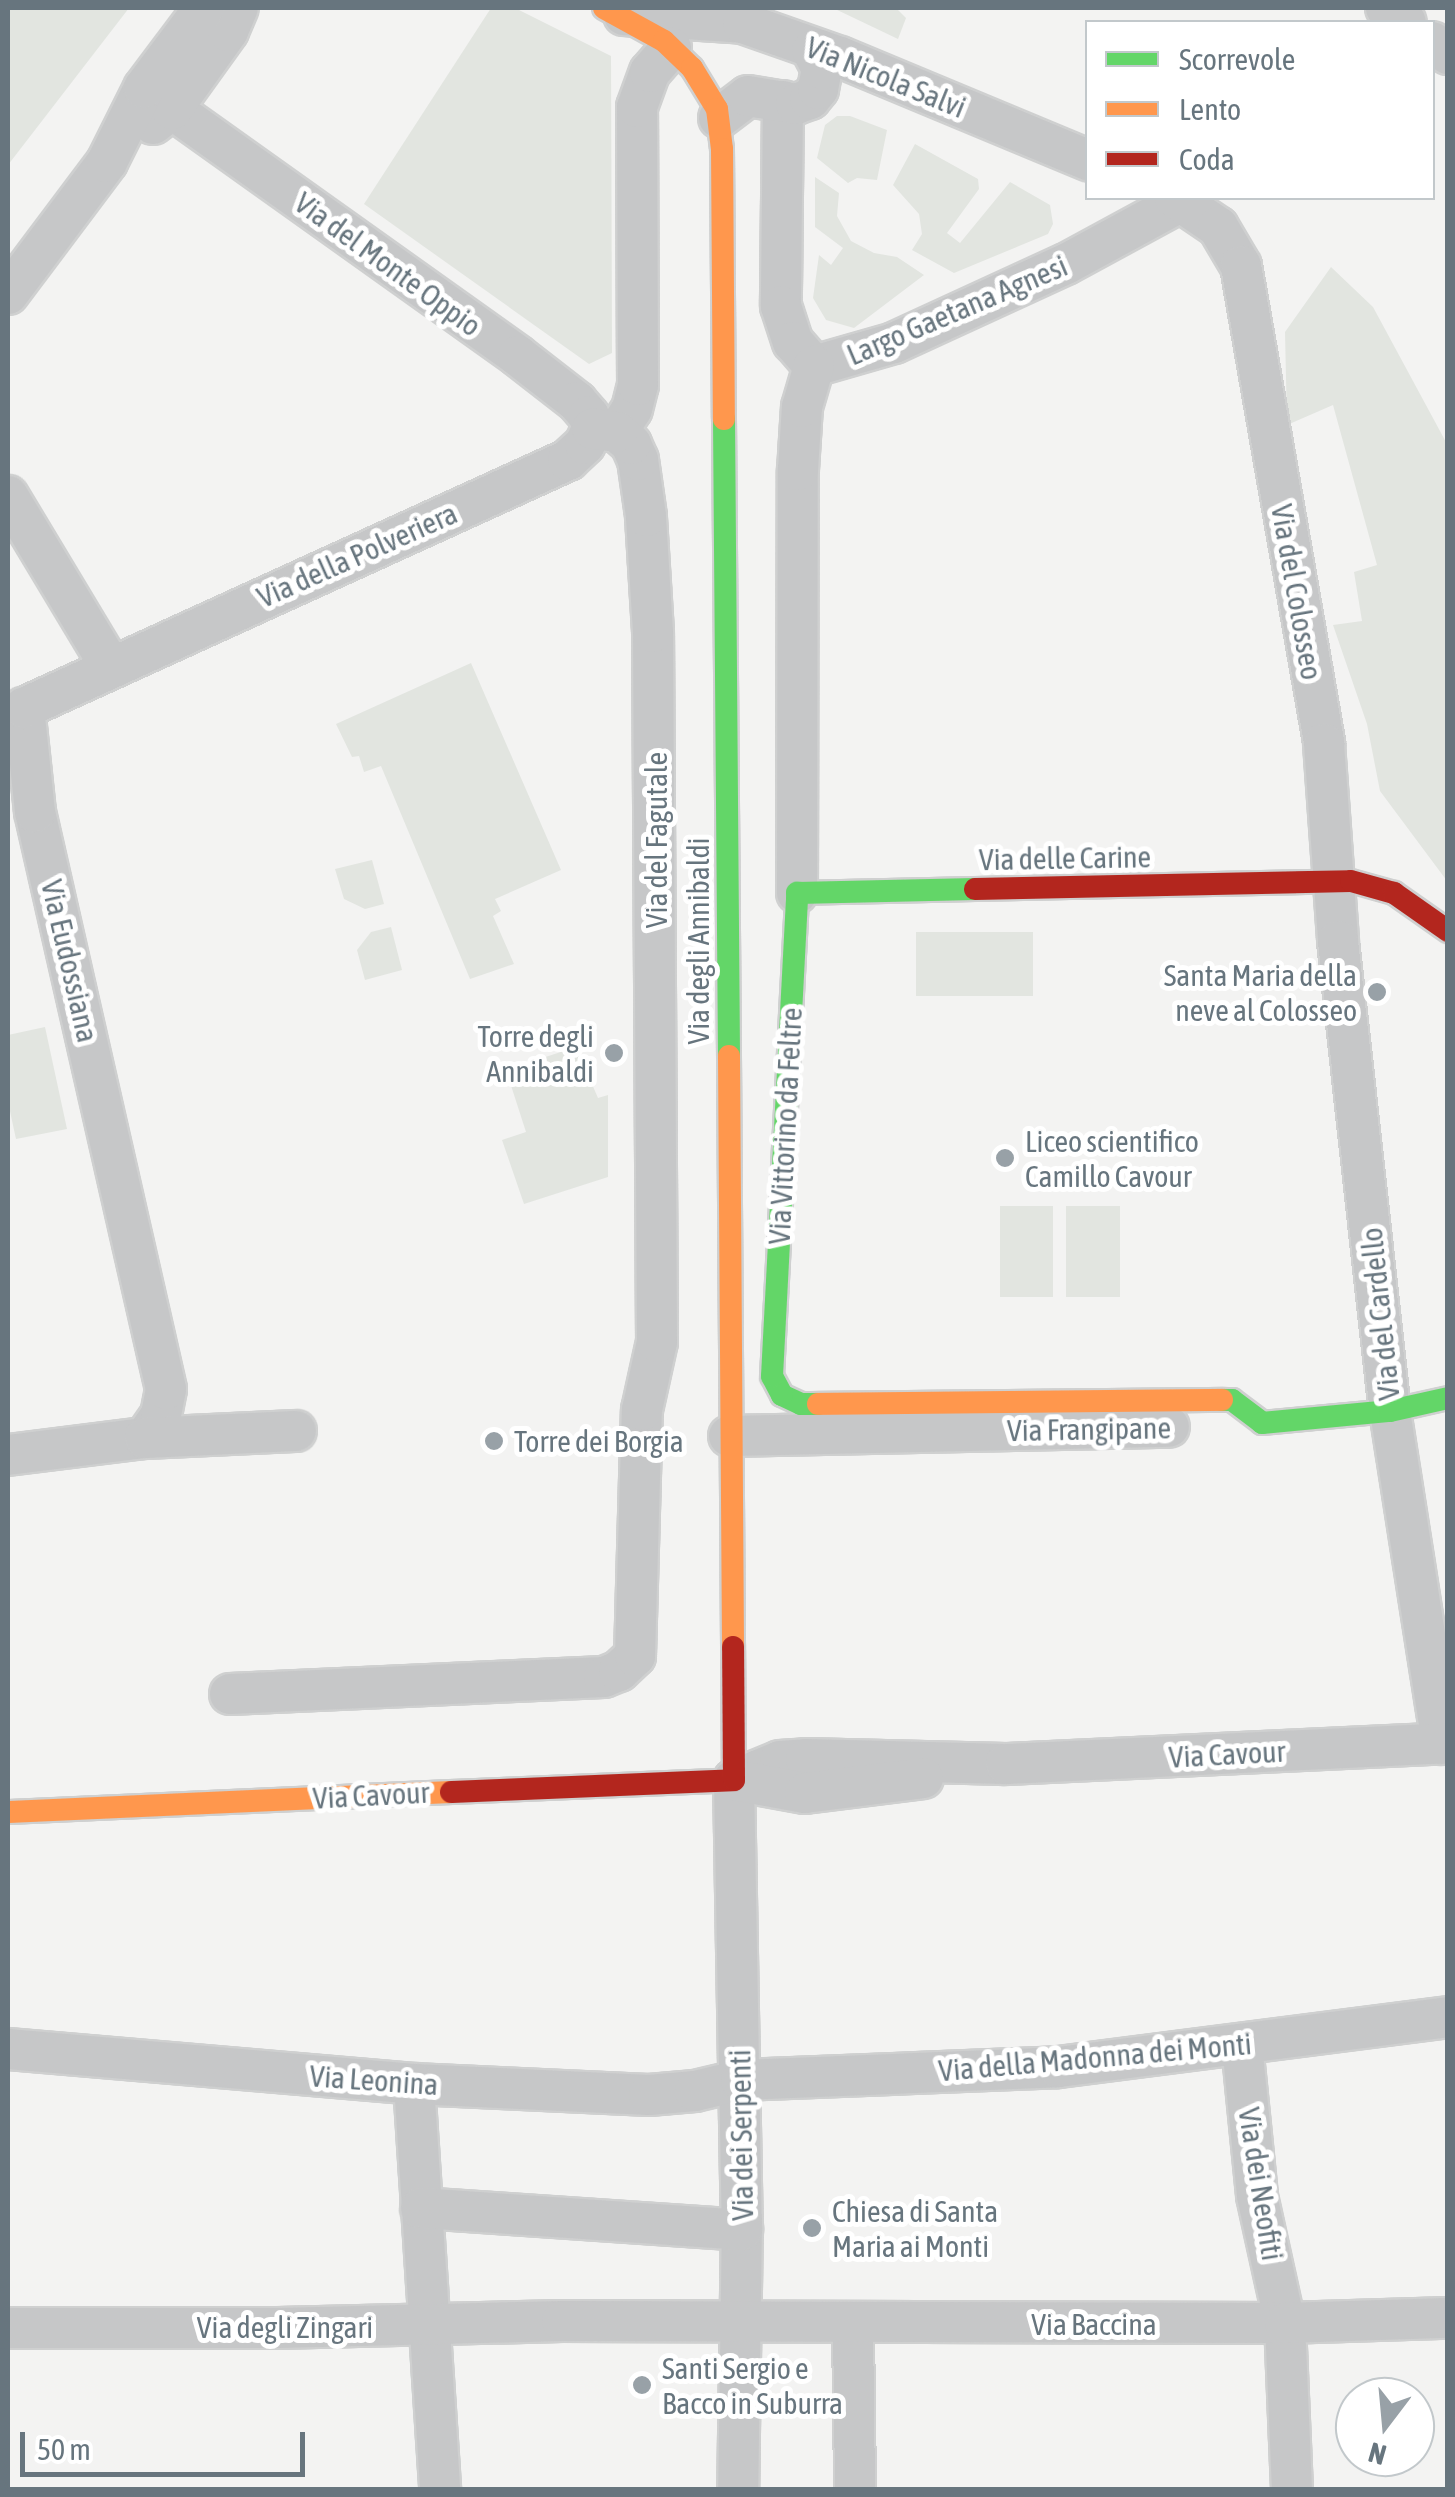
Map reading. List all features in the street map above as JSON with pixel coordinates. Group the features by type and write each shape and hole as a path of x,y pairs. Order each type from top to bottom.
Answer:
{"main road":[{"name":"Via Nicola Salvi","path":"611,11 671,48 692,68 717,110"},
{"name":"Via degli Annibaldi","path":"717,110 724,203 729,754 728,1436 734,1780"},
{"name":"Via delle Carine","path":"796,892 1334,882"},
{"path":"1334,882 1351,882 1394,893 1448,931"},
{"name":"Via Vittorino da Feltre","path":"796,892 772,1376 782,1394 800,1404 1232,1400 1262,1423"},
{"name":"Via Frangipane","path":"1262,1423 1390,1411 1448,1398"},
{"name":"Via Cavour","path":"8,1812 734,1780"}],"street":[{"path":"8,294 107,162 144,88 204,8"},
{"path":"107,162 172,109 228,31 238,8"},
{"name":"Via Nicola Salvi","path":"611,11 732,20 840,57 1085,159"},
{"path":"604,431 632,409 638,385 638,108 650,72 671,48"},
{"path":"717,110 748,96 806,102 818,89 822,69 812,50"},
{"name":"Largo Gaetana Agnesi","path":"788,103 779,291 793,342 814,366 879,349 928,328 1066,264 1177,200"},
{"name":"Via del Monte Oppio","path":"172,109 518,356 577,402 604,431"},
{"name":"Via del Colosseo","path":"1180,200 1218,227 1241,266 1329,776 1334,882"},
{"name":"Via Vittorino da Feltre","path":"796,892 798,470 802,407 814,366"},
{"name":"Via della Polveriera","path":"24,708 568,460 604,431"},
{"name":"Via del Fagutale","path":"230,1694 604,1677 619,1671 635,1656 642,1410 657,1342 655,748 646,516 636,454 604,431"},
{"path":"8,496 110,666"},
{"name":"Via Eudossiana","path":"24,708 35,812 166,1389 161,1415 145,1438"},
{"name":"Via del Cardello","path":"1334,882 1390,1411 1436,1612 1445,1743"},
{"name":"Via Frangipane","path":"728,1436 1262,1423"},
{"path":"8,1454 145,1438 296,1431"},
{"name":"Via Cavour","path":"734,1780 789,1760 1006,1764 1445,1743"},
{"name":"Via dei Serpenti","path":"734,1780 742,2230 738,2490"},
{"name":"Via della Madonna dei Monti","path":"741,2080 1049,2068 1448,2017"},
{"name":"Via dei Neofiti","path":"1242,2045 1257,2196 1285,2323 1292,2490"},
{"name":"Via Leonina","path":"8,2048 414,2084 649,2095 695,2092 741,2080"},
{"path":"414,2084 440,2490"},
{"path":"421,2208 742,2230"},
{"name":"Via Baccina","path":"562,2321 1285,2323 1448,2318"},
{"name":"Via degli Zingari","path":"8,2328 562,2321"},
{"path":"852,2324 855,2490"}],"shaded area":[{"path":"8,8 129,8 8,165"},
{"path":"491,8 515,8 611,56 612,353 589,364 364,204"},
{"path":"833,8 896,8 906,18 898,39"},
{"path":"837,116 850,116 887,130 877,180 857,178 848,183 817,158 825,125"},
{"path":"915,144 978,179 979,189 947,233 960,243 1010,182 1050,205 1053,224 1048,234 954,273 912,250 922,234 919,214 893,185"},
{"path":"815,177 839,193 837,216 851,241 874,253 897,257 924,275 854,328 826,320 813,298 819,255 831,265 843,248 815,227"},
{"path":"1331,267 1373,307 1447,444 1447,881 1380,791 1367,724 1333,625 1362,621 1354,572 1377,565 1333,405 1287,425 1285,332"},
{"path":"471,663 561,870 495,899 501,911 493,916 514,964 470,979 381,766 364,772 359,756 352,757 336,724"},
{"path":"372,860 384,904 365,909 344,899 335,869"},
{"path":"391,927 402,970 365,980 357,950 371,932"},
{"path":"916,932 1033,932 1033,996 916,996"},
{"path":"45,1027 67,1129 16,1139 8,1102 8,1035"},
{"path":"576,1047 598,1098 608,1095 608,1177 524,1204 502,1140 526,1132 506,1070"},
{"path":"1000,1206 1053,1206 1053,1297 1000,1297"},
{"path":"1066,1206 1120,1206 1120,1297 1066,1297"}],"traffic: fast":[{"path":"724,419 729,1056"},
{"path":"818,1404 801,1404 782,1395 772,1376 797,893 975,889"},
{"path":"1222,1400 1232,1400 1262,1423 1390,1411 1448,1398"}],"traffic: slow":[{"path":"604,8 664,41 692,68 717,109 722,149 724,419"},
{"path":"729,1056 733,1647"},
{"path":"818,1404 1222,1400"},
{"path":"8,1812 451,1792"}],"traffic: jam":[{"path":"975,889 1351,881 1394,893 1448,931"},
{"path":"451,1792 734,1780 733,1647"}],"place":[{"name":"Santa Maria della neve al Colosseo","path":"1377,992"},
{"name":"Torre degli Annibaldi","path":"614,1053"},
{"name":"Liceo scientifico Camillo Cavour","path":"1005,1158"},
{"name":"Torre dei Borgia","path":"494,1441"},
{"name":"Chiesa di Santa Maria ai Monti","path":"812,2228"},
{"name":"Santi Sergio e Bacco in Suburra","path":"642,2385"}]}
